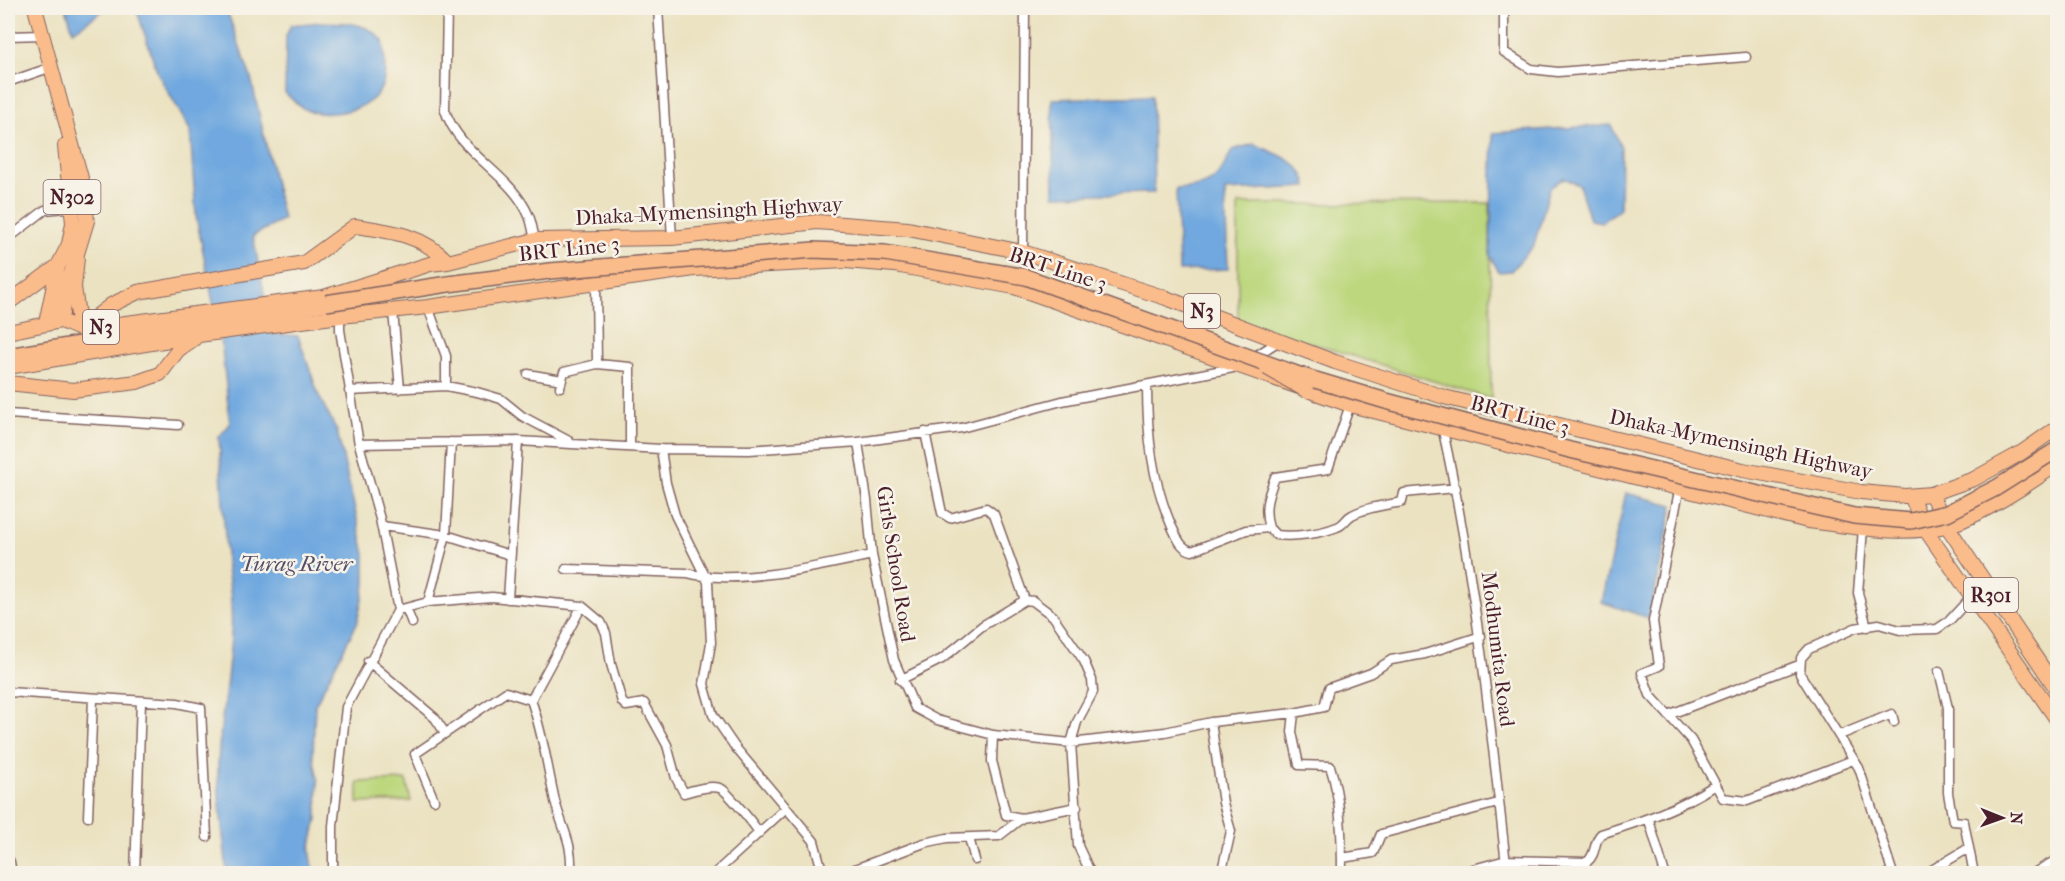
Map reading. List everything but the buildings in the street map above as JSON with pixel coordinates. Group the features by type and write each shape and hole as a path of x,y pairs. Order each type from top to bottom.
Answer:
{"highway":[{"name":"BRT Line 3","path":"8,356 448,284 550,271 814,250 885,253 1026,277 1242,361 1558,447 1854,516 1911,521 1947,513 1996,488 2058,449"}],"main road":[{"name":"N302","path":"35,8 84,189 87,221 64,296 61,321"},
{"name":"N302","path":"46,323 58,266 69,244 73,207 52,67"},
{"name":"Dhaka-Mymensingh Highway","path":"201,325 324,297 430,264 448,262 535,240 672,238 828,223 909,229 1023,252 1166,298 1433,394 1529,420 1743,470 1861,492 1911,496 1931,494 1974,479 2021,453 2058,427"},
{"path":"80,329 111,306 138,292 304,263 355,226 396,231 434,248 448,262"},
{"name":"N302","path":"77,258 74,287 80,329"},
{"name":"N3","path":"8,332 61,321 80,329 324,319 428,308 716,268 844,261 895,265 1014,287 1242,361"},
{"path":"8,303 58,266"},
{"path":"8,383 73,390 137,382 160,374 201,325"},
{"name":"N3","path":"8,367 201,325"},
{"path":"1242,361 1307,391 1350,405 1679,491 1808,521 1863,528 1925,529 1947,526 1973,514 2058,463"},
{"name":"R301","path":"1931,494 1947,526 2058,692"},
{"path":"1911,496 1925,529 2058,721"},
{"path":"8,862 10,873"}],"street":[{"path":"447,8 445,110 450,126 519,198 530,218 535,240"},
{"path":"658,8 672,238"},
{"path":"1023,252 1025,8"},
{"path":"1504,8 1504,52 1531,69 1558,72 1746,57"},
{"path":"8,36 43,35"},
{"path":"8,82 52,67"},
{"path":"14,234 45,210 73,207"},
{"path":"596,284 597,364"},
{"path":"428,308 446,356 446,386"},
{"path":"393,311 400,388"},
{"path":"340,316 349,391 359,444 402,609 412,623"},
{"path":"359,444 518,441 571,442 661,449 749,450 858,442 961,428 1062,401 1148,385 1242,361 1279,340"},
{"path":"528,374 561,384 564,372 597,364 630,367 630,446"},
{"path":"1148,385 1147,419 1154,475 1164,508 1178,541 1186,549 1192,551 1246,530 1269,528"},
{"path":"349,391 446,386 501,399 522,416 571,442"},
{"path":"1350,405 1328,469 1275,477 1266,501 1265,514 1269,528 1276,535 1287,536 1340,527 1350,516 1402,502 1404,493 1456,488"},
{"path":"8,414 178,425"},
{"name":"Modhumita Road","path":"1443,430 1456,488 1480,636 1507,873"},
{"path":"925,432 942,513 950,518 986,508 994,514 1025,600"},
{"path":"508,599 518,441"},
{"path":"428,602 446,535 452,442"},
{"name":"Girls School Road","path":"858,442 867,500 872,555 894,660 900,680 915,708 937,720 993,735 1071,743 1155,734 1210,722 1294,713 1324,707 1329,688 1371,673 1391,660 1425,654 1480,636"},
{"path":"661,449 666,483 675,515 706,578 710,596 711,643 704,684 713,715 735,747 814,841 823,873"},
{"path":"1679,491 1653,621 1659,666 1642,673 1650,695 1691,740 1723,798 1747,801 1853,760"},
{"path":"382,526 446,535 510,555"},
{"path":"1863,528 1858,593 1867,627"},
{"path":"566,569 687,573 706,578 814,567 872,555"},
{"path":"333,873 333,826 346,707 368,662 402,609 428,602 492,597 582,606 601,622 606,633 611,664 622,702 626,706 644,703 668,745 676,778 684,793 707,787 722,789 759,833"},
{"path":"1893,873 1859,768 1800,675 1799,664 1809,649 1855,628 1879,624 1900,630 1937,629 1949,621 1971,597"},
{"path":"900,680 942,659 982,626 1025,600 1033,601 1053,616 1084,661 1092,680 1093,692 1077,722 1071,743 1078,846 1090,873"},
{"path":"571,873 570,842 555,803 542,730 531,700 582,606"},
{"path":"368,662 435,718 445,733"},
{"path":"1668,715 1799,664"},
{"path":"1939,671 1948,708 1948,793 1953,821 1964,822 1974,873"},
{"path":"8,692 141,701 201,708 207,837"},
{"path":"434,800 415,754 506,692 531,700"},
{"path":"88,817 93,699"},
{"path":"135,873 141,701"},
{"path":"1294,713 1292,730 1299,765 1330,766 1338,802 1342,873"},
{"path":"1840,735 1892,714 1894,722"},
{"path":"1210,722 1223,803 1231,831 1224,866 1217,873"},
{"path":"993,735 992,761 1006,815 1022,818 1077,807"},
{"path":"1455,873 1506,860 1587,862 1594,854 1597,838 1601,834 1650,820 1685,804 1715,785"},
{"path":"1342,858 1373,853 1381,834 1498,803"},
{"path":"714,873 786,808"},
{"path":"842,873 924,843 999,836 1022,818"},
{"path":"1650,820 1665,873"},
{"path":"969,838 975,860"},
{"path":"1925,873 1969,848"},
{"path":"2032,873 2058,859"}],"green space":[{"path":"1490,203 1491,399 1238,320 1238,204"},
{"path":"406,780 411,801 358,803 358,782"}],"water":[{"path":"66,8 107,8 73,31"},
{"name":"Turag River","path":"136,8 226,8 251,78 283,219 253,236 272,334 298,336 319,396 337,431 365,554 365,585 357,623 315,705 313,756 318,779 317,819 310,850 314,873 227,873 218,763 232,618 219,437 230,424 222,348 196,216 190,130 158,74"},
{"path":"321,22 363,26 377,34 383,41 385,67 383,83 371,100 362,106 339,113 317,113 304,109 285,93 286,36 291,25"},
{"path":"1152,96 1154,193 1054,195 1052,99"},
{"path":"1611,125 1621,147 1620,208 1602,222 1590,220 1579,185 1564,178 1550,188 1534,245 1511,271 1499,272 1490,256 1493,133"},
{"path":"1254,144 1295,164 1305,178 1307,187 1225,191 1228,269 1179,271 1176,189 1197,187 1212,181 1222,169 1232,150"},
{"path":"1626,493 1673,505 1649,618 1601,602"}]}
